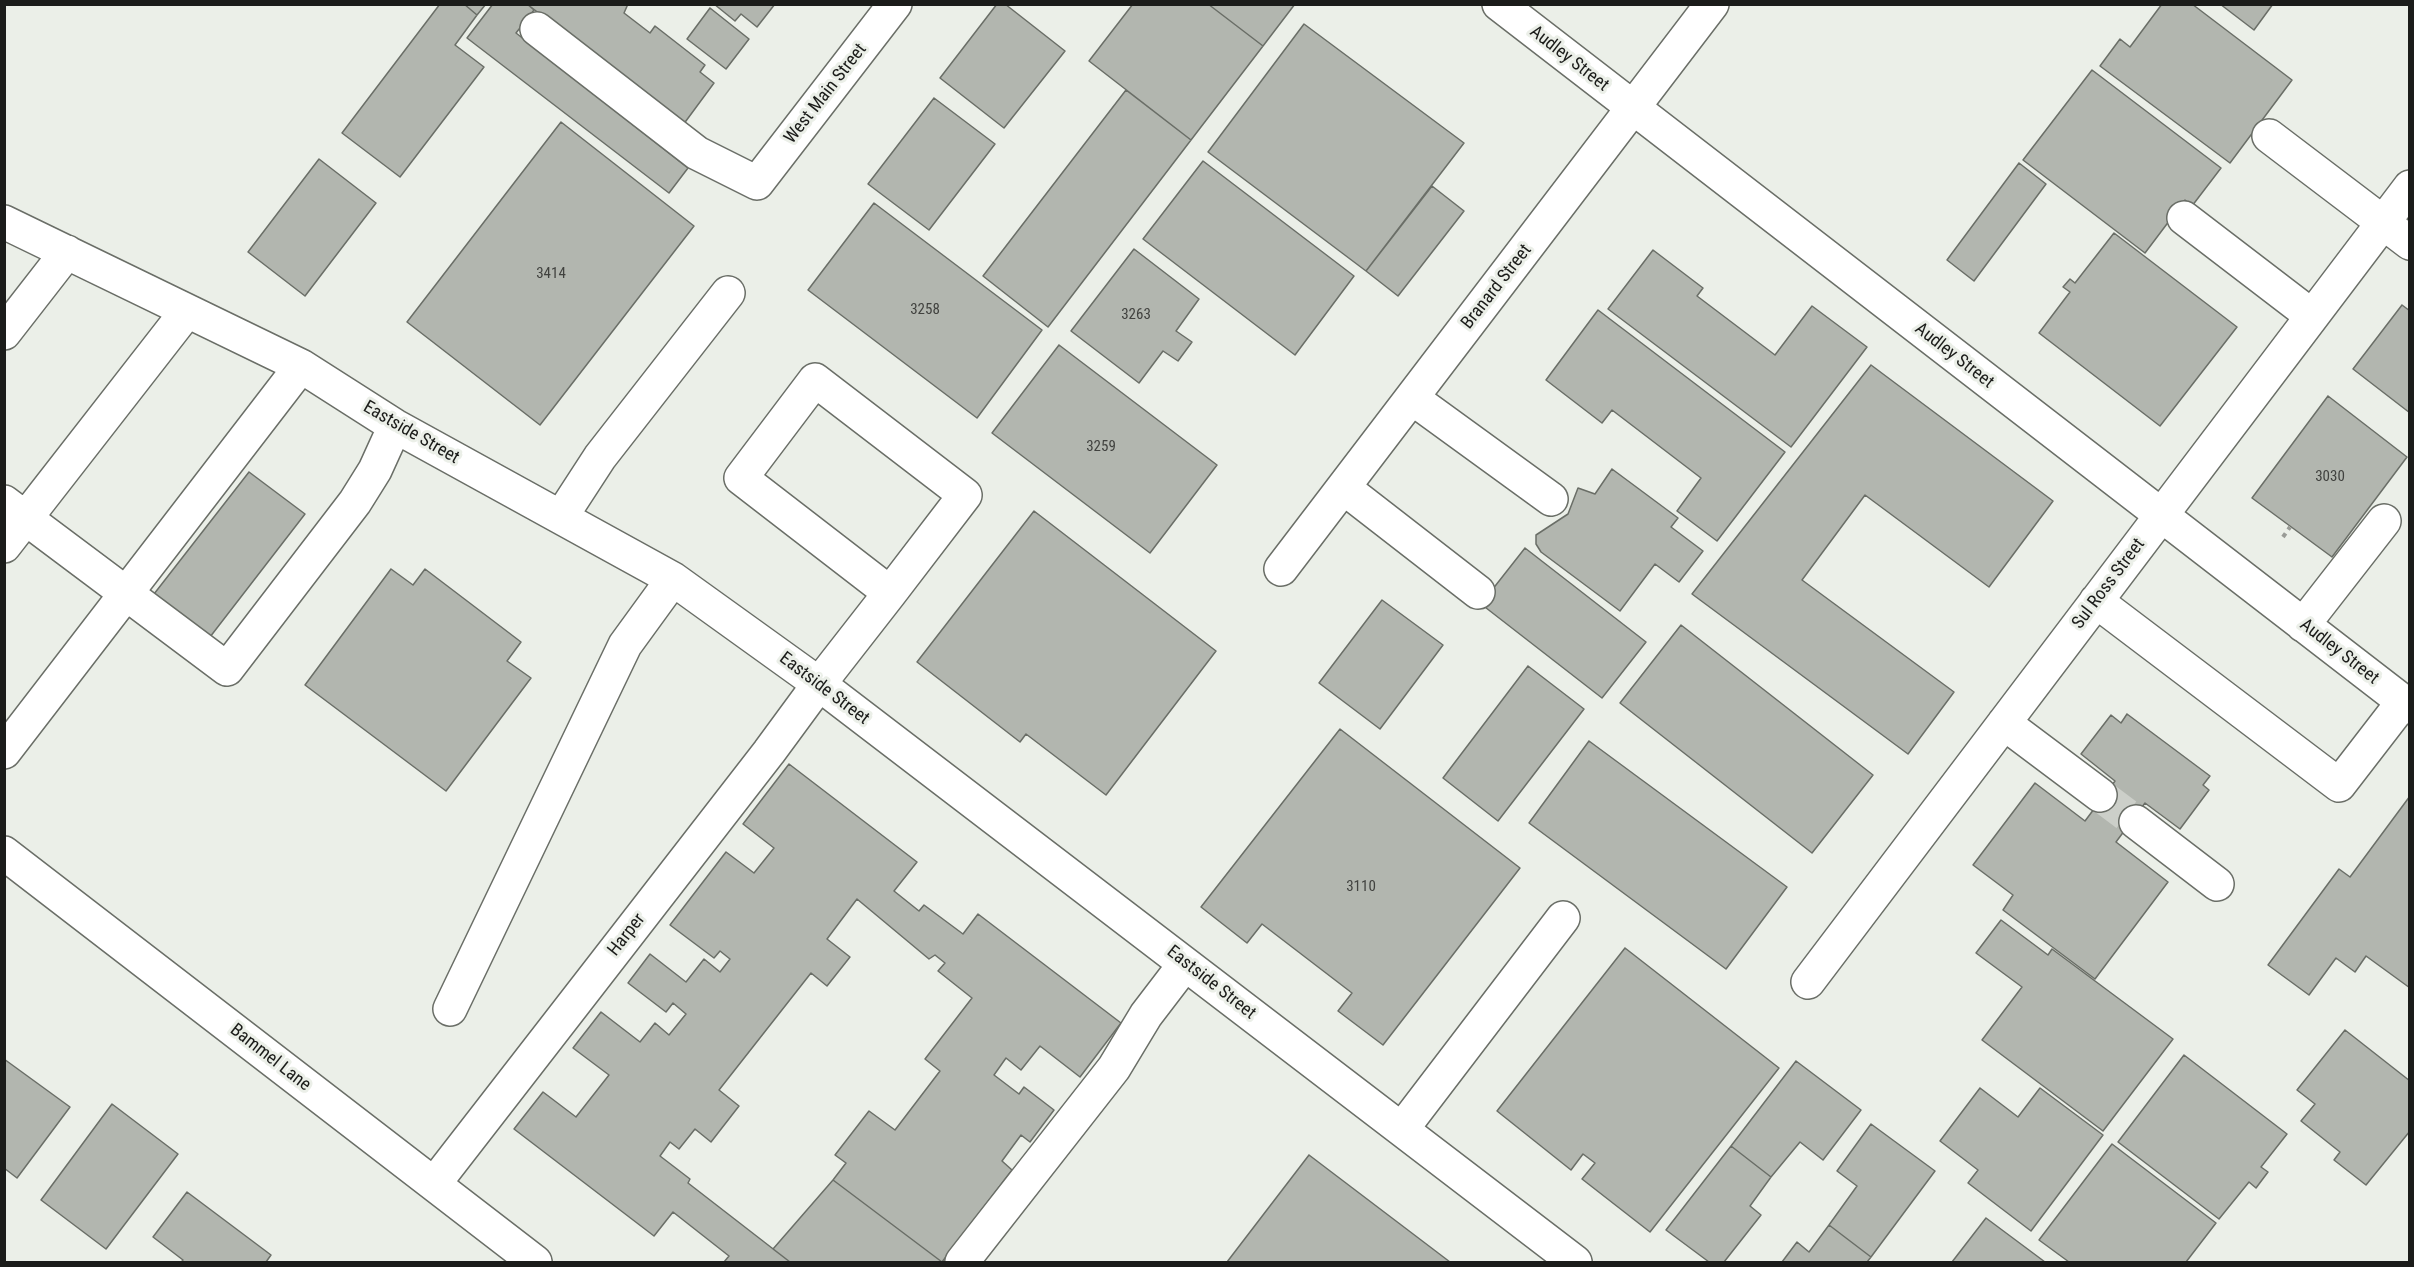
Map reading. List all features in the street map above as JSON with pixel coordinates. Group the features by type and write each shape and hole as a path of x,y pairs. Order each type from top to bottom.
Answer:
{"street":[{"name":"West Main Street","path":"537,29 697,153 757,183 895,4"},
{"name":"Audley Street","path":"1499,4 2406,704"},
{"name":"Branard Street","path":"1281,569 1712,4"},
{"path":"2269,136 2409,243"},
{"name":"Sul Ross Street","path":"1809,982 2409,187"},
{"path":"2184,218 2312,316"},
{"name":"Eastside Street","path":"4,222 301,366 395,426 672,579 819,684 1575,1263"},
{"path":"4,333 67,252"},
{"path":"561,517 600,457 728,293"},
{"path":"4,546 15,510 187,310"},
{"path":"4,752 301,366"},
{"name":"Harper","path":"434,1184 890,593 965,495 815,380 741,478 890,593"},
{"path":"1412,398 1551,499"},
{"path":"15,510 227,669 355,502 371,478 395,426"},
{"path":"1344,488 1478,592"},
{"path":"2303,625 2384,521"},
{"path":"450,1009 624,645 672,579"},
{"path":"2096,601 2339,784 2406,704"},
{"path":"2004,723 2100,795"},
{"path":"2136,822 2217,884"},
{"name":"Bammel Lane","path":"4,853 535,1263"},
{"path":"1402,1129 1563,918"},
{"path":"962,1263 1114,1068 1146,1015 1185,964"}],"path":[{"path":"2283,537 2290,527"}],"building":[{"path":"440,4 464,4 477,15 455,45 484,67 400,177 342,133"},
{"path":"464,4 486,4 477,15"},
{"path":"493,4 527,4 534,10 516,33 688,168 669,193 467,38"},
{"path":"527,4 628,4 624,13 650,33 655,26 705,65 700,72 714,83 683,125"},
{"path":"714,4 775,4 757,27 741,14 735,21"},
{"path":"997,4 1005,4 1065,51 1004,128 940,78"},
{"path":"1133,4 1208,4 1263,46 1191,140 1089,61"},
{"path":"1208,4 1295,4 1263,46"},
{"path":"2162,4 2192,4 2292,80 2230,163 2100,66 2120,39 2130,47"},
{"path":"2220,4 2273,4 2254,30"},
{"path":"710,8 749,39 726,69 687,39"},
{"path":"1304,24 1464,143 1366,271 1208,152"},
{"path":"2092,70 2221,168 2192,206 2185,200 2145,253 2023,160"},
{"path":"1126,90 1191,140 1048,327 983,276"},
{"path":"934,98 995,144 929,230 868,184"},
{"path":"561,122 694,226 540,425 407,322"},
{"path":"319,159 376,203 305,296 248,252"},
{"path":"1203,161 1354,276 1295,355 1143,239"},
{"path":"2019,163 2046,184 1974,281 1947,260"},
{"path":"1432,186 1464,211 1398,296 1366,271"},
{"path":"874,203 1042,330 977,418 808,290"},
{"path":"2114,233 2237,327 2160,426 2039,333 2070,292 2063,287 2070,279 2075,283"},
{"path":"1134,249 1199,299 1176,331 1192,342 1178,361 1163,351 1139,383 1071,331"},
{"path":"1653,250 1703,288 1697,296 1775,355 1812,306 1867,347 1791,447 1608,309"},
{"path":"2402,305 2410,311 2410,413 2353,369"},
{"path":"1598,310 1785,452 1717,541 1677,511 1701,478 1612,410 1602,423 1546,380"},
{"path":"1059,345 1217,465 1150,553 992,433"},
{"path":"1871,365 2053,501 1989,587 1865,495 1802,580 1954,692 1908,754 1692,594"},
{"path":"2328,396 2407,457 2332,557 2252,498"},
{"path":"1612,469 1678,518 1671,527 1703,551 1679,582 1655,564 1620,611 1541,552 1536,544 1536,535 1568,514 1578,488 1595,494"},
{"path":"249,472 305,514 210,637 154,594"},
{"path":"1034,511 1216,651 1106,795 1026,734 1020,742 917,662"},
{"path":"1525,548 1646,642 1602,698 1481,604"},
{"path":"391,569 413,585 425,569 521,642 507,661 531,678 446,791 305,685"},
{"path":"1382,600 1443,645 1380,729 1319,683"},
{"path":"1681,625 1873,775 1812,853 1620,703"},
{"path":"1528,666 1584,709 1498,821 1443,778"},
{"path":"2127,714 2210,776 2203,785 2209,790 2180,829 2145,803 2116,842 2168,882 2095,979 2003,910 2013,895 1973,865 2035,783 2085,821 2115,781 2081,754 2111,715 2121,723"},
{"path":"1340,729 1520,868 1383,1045 1338,1011 1352,993 1262,924 1247,943 1201,907"},
{"path":"1589,741 1787,887 1726,969 1529,823"},
{"path":"789,764 917,862 894,891 919,911 924,905 963,934 978,914 1121,1023 1080,1077 1040,1046 1021,1070 1006,1058 994,1075 1019,1094 1024,1087 1054,1110 1030,1142 1021,1135 1002,1161 1012,1170 942,1262 833,1180 846,1163 835,1155 869,1111 895,1130 940,1071 925,1059 972,998 938,971 945,963 935,955 929,959 857,899 827,939 850,957 827,986 811,973 719,1090 739,1106 711,1142 695,1129 679,1149 670,1142 660,1156 690,1179 688,1183 790,1262 724,1262 729,1256 673,1212 654,1236 514,1129 543,1092 576,1117 609,1075 573,1048 601,1012 640,1042 655,1023 669,1035 686,1014 673,1003 666,1012 628,983 650,954 686,982 704,959 720,972 730,959 720,951 714,958 670,925 726,852 754,873 774,848 743,824"},
{"path":"2410,796 2410,988 2366,956 2355,972 2336,958 2309,995 2268,965 2339,869 2350,877"},
{"path":"2001,920 2048,955 2052,949 2173,1039 2103,1131 1982,1040 2022,987 1976,953"},
{"path":"1625,948 1779,1068 1650,1232 1582,1179 1595,1163 1583,1154 1571,1170 1497,1111"},
{"path":"2345,1030 2410,1081 2410,1131 2366,1185 2334,1160 2340,1152 2301,1121 2315,1104 2297,1090"},
{"path":"2184,1055 2287,1134 2261,1167 2268,1172 2256,1188 2249,1182 2219,1219 2118,1142"},
{"path":"4,1059 70,1107 17,1178 4,1168"},
{"path":"1796,1061 1861,1110 1823,1160 1800,1142 1771,1177 1731,1146"},
{"path":"1980,1088 2018,1117 2040,1088 2103,1135 2031,1231 1968,1183 1978,1170 1940,1141"},
{"path":"112,1104 178,1154 106,1249 41,1200"},
{"path":"1871,1124 1935,1171 1871,1257 1829,1225 1857,1186 1837,1171"},
{"path":"2112,1144 2216,1223 2186,1262 2069,1262 2039,1240"},
{"path":"1731,1146 1771,1177 1750,1206 1761,1215 1724,1262 1709,1262 1666,1230"},
{"path":"1309,1155 1450,1262 1227,1262"},
{"path":"833,1180 942,1262 790,1262 773,1249"},
{"path":"187,1192 271,1255 266,1262 181,1262 183,1260 153,1237"},
{"path":"1986,1218 2045,1262 1952,1262"},
{"path":"1829,1225 1871,1257 1867,1262 1782,1262 1797,1242 1809,1252"}],"tunnel":[{"path":"2100,795 2136,822"}]}
